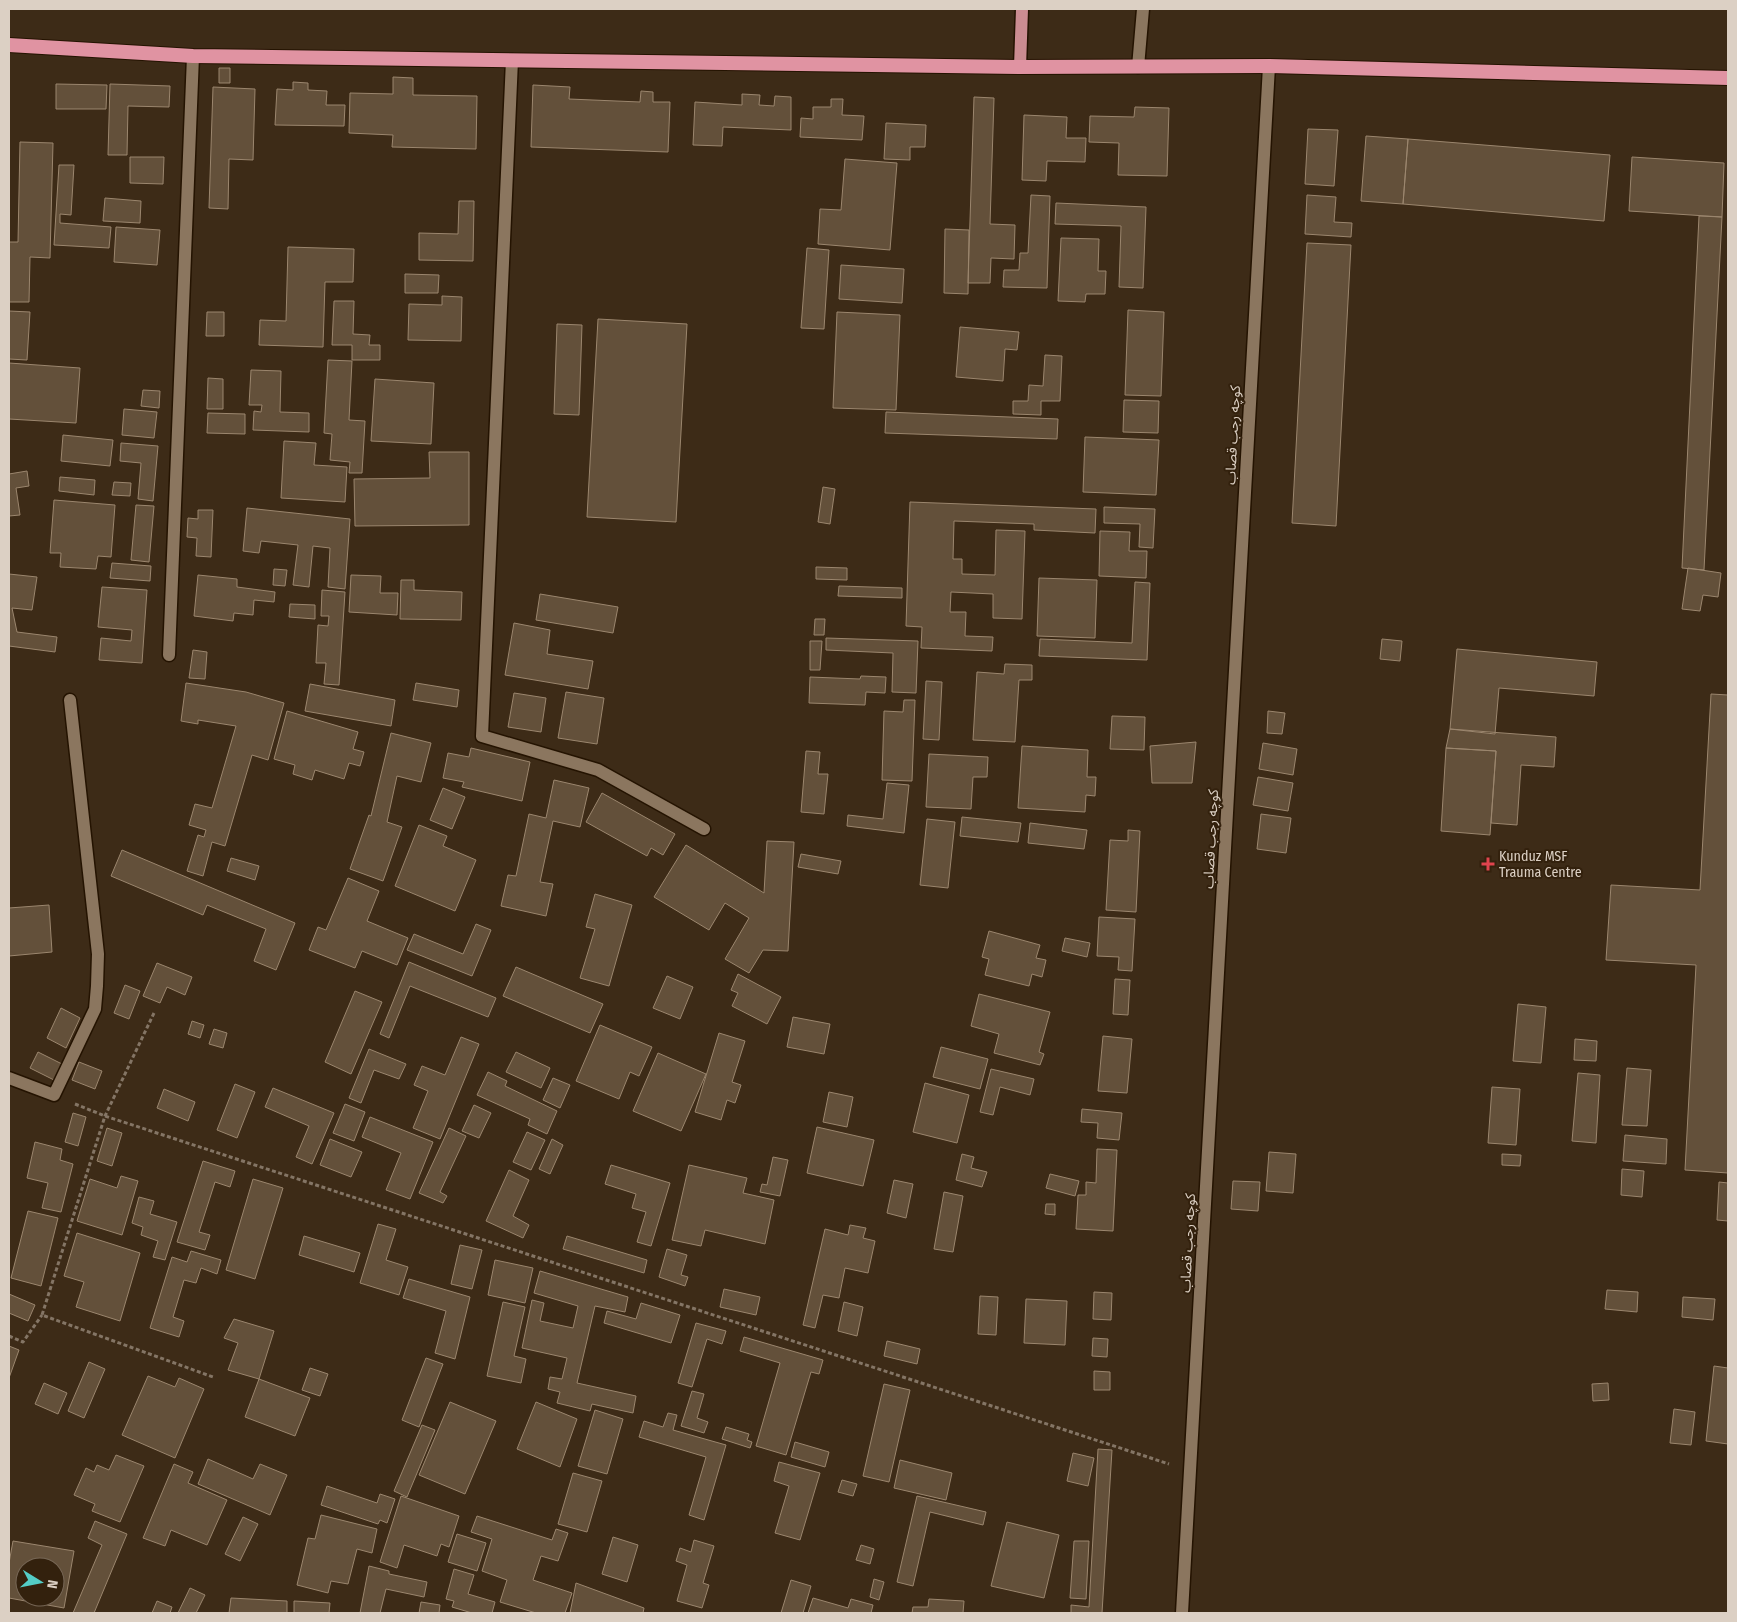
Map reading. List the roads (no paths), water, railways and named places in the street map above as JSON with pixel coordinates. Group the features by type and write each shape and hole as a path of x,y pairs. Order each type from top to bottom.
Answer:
{"highway":[{"path":"9,45 193,56 1020,67 1269,66 1728,78"}],"main road":[{"path":"1020,67 1022,9"}],"street":[{"path":"1138,67 1143,9"},
{"path":"169,655 193,56"},
{"path":"512,60 482,736 598,770 704,829"},
{"name":"کوچه رجب قصاب","path":"1182,1613 1269,66"},
{"path":"9,1078 54,1095 96,1009 98,954 70,700"}],"place":[{"name":"Kunduz MSF Trauma Centre","path":"1488,864"}]}
